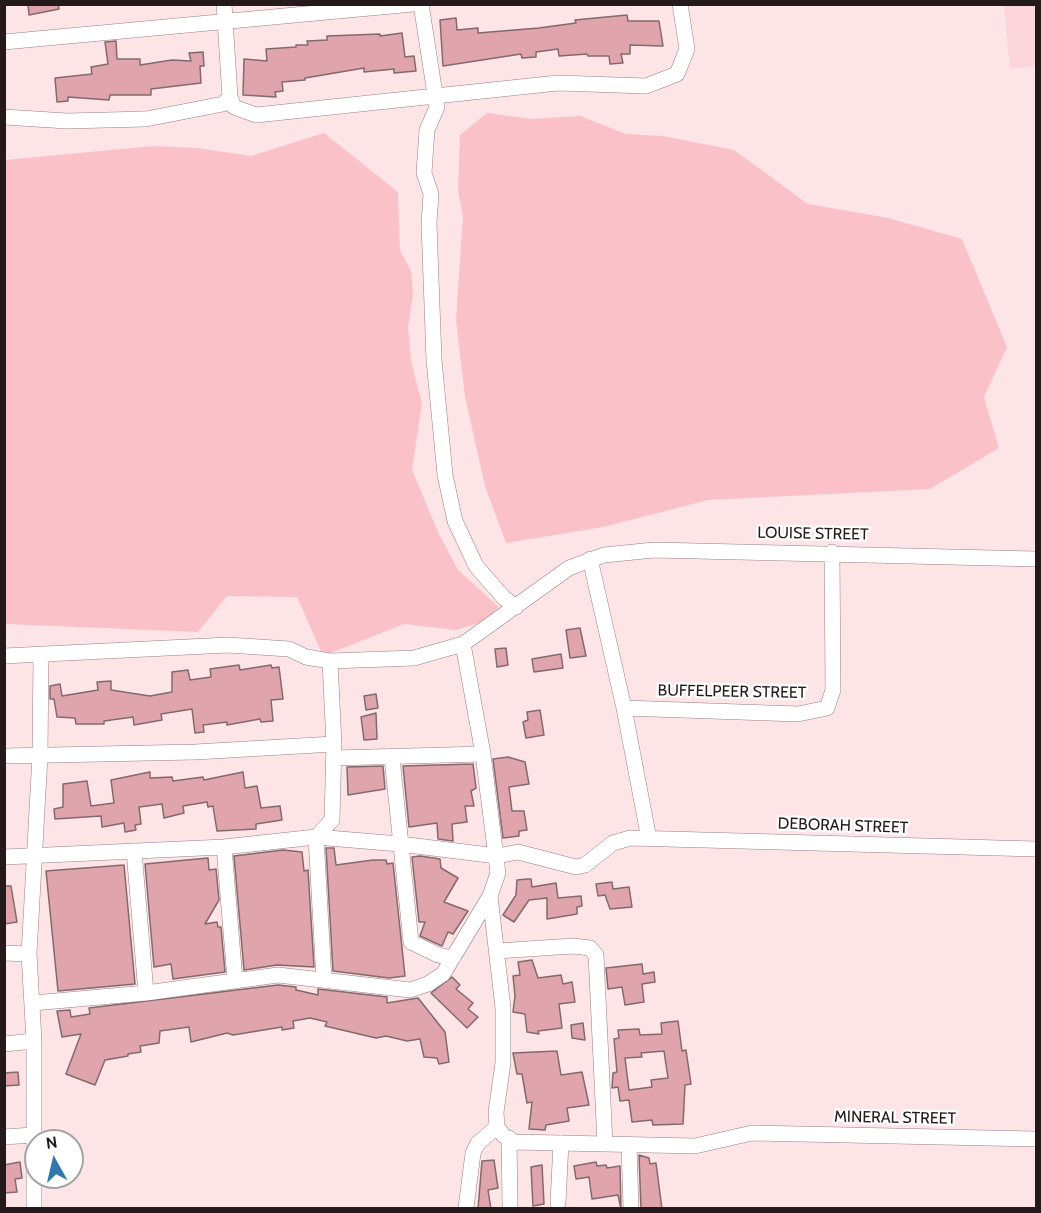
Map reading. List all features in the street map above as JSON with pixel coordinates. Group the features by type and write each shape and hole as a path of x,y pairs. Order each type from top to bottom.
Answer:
{"street":[{"path":"224,4 230,97 234,106 256,115 558,83 646,86 677,74 687,49 680,4"},
{"path":"4,42 225,24 413,4"},
{"path":"420,4 437,107 427,130 424,173 431,194 429,224 434,360 445,475 455,522 476,566 504,598 516,607"},
{"path":"4,117 101,121 146,119 223,104 230,97"},
{"name":"LOUISE STREET","path":"4,656 228,645 288,649 306,657 330,662 414,658 463,644 569,568 590,559 654,550 832,552 1036,559"},
{"name":"BUFFELPEER STREET","path":"624,708 798,714 827,708 833,690 832,552"},
{"path":"590,559 624,708 649,839"},
{"path":"33,1003 146,993 278,975 410,990 428,984 443,974 490,896 498,873 483,754 463,644"},
{"path":"33,1129 34,1041 29,954 40,756 41,654"},
{"path":"324,980 315,837 332,820 334,751 330,662"},
{"path":"4,756 334,751 392,758 483,754"},
{"path":"392,758 411,942 438,955 453,958"},
{"name":"DEBORAH STREET","path":"4,856 224,847 315,837 400,844 497,856 518,852 576,867 585,865 613,843 630,838 1036,849"},
{"path":"224,847 235,980"},
{"path":"134,851 146,993"},
{"path":"466,1209 473,1153 478,1143 497,1126 504,1033 490,896"},
{"path":"497,951 573,946 590,948 596,955 605,1144"},
{"path":"4,953 29,954"},
{"path":"4,1044 34,1041"},
{"path":"497,1126 509,1138 510,1205"},
{"name":"MINERAL STREET","path":"509,1138 515,1142 695,1146 752,1133 1036,1139"},
{"path":"4,1137 24,1136"},
{"path":"558,1203 561,1143"},
{"path":"629,1145 631,1209"},
{"path":"34,1189 34,1209"}],"shaded area":[{"path":"1004,5 1036,5 1036,66 1010,69"},
{"path":"487,113 533,119 580,116 626,134 663,136 734,150 808,204 888,218 962,239 1007,347 984,397 999,448 930,489 708,500 603,527 506,543 485,486 465,397 456,320 463,216 458,191 460,135"},
{"path":"324,133 398,192 400,250 411,271 413,294 408,327 411,361 422,403 412,470 439,534 458,570 499,607 485,621 456,630 404,624 323,656 297,597 227,596 198,632 5,624 5,160 153,146 197,148 251,156"}],"building":[{"path":"28,4 58,4 59,9 29,15"},
{"path":"627,15 628,21 659,21 663,46 630,45 630,54 621,54 623,63 610,64 609,56 588,56 587,54 559,56 558,49 536,52 536,57 522,58 521,54 443,66 440,20 456,18 457,30 478,28 478,33 539,28 576,23 575,20"},
{"path":"402,33 405,57 414,56 416,71 394,73 394,69 364,72 364,68 305,78 305,80 282,82 283,91 275,92 276,97 243,95 244,59 267,61 266,49 308,45 307,41 327,40 327,36 380,34 380,36"},
{"path":"116,41 117,59 140,59 140,65 172,60 191,61 189,53 203,52 204,66 200,66 201,83 151,89 151,95 110,95 109,100 68,97 68,101 57,102 55,78 92,74 91,67 108,64 105,42"},
{"path":"580,628 586,656 570,658 566,630"},
{"path":"506,648 508,665 497,667 495,649"},
{"path":"561,654 563,668 534,672 532,659"},
{"path":"239,665 240,670 271,665 272,668 279,667 283,699 271,700 273,721 261,722 260,719 227,725 227,722 203,725 204,732 195,733 192,709 161,714 162,720 134,725 133,717 104,721 104,724 76,724 75,718 57,717 54,699 50,699 50,686 60,684 62,696 98,690 97,682 111,681 111,690 150,696 172,692 172,672 188,670 190,680 211,677 210,669"},
{"path":"376,694 378,708 366,710 364,696"},
{"path":"540,710 544,735 526,738 523,722 528,720 527,712"},
{"path":"376,713 377,739 364,740 361,717"},
{"path":"508,757 525,762 529,784 509,787 512,811 524,811 527,830 519,831 519,836 503,838 493,759"},
{"path":"473,764 476,788 471,791 474,806 465,806 467,822 452,824 453,841 438,839 437,823 409,827 403,766"},
{"path":"383,766 385,789 348,795 347,767"},
{"path":"150,772 150,778 172,777 173,781 203,777 204,780 243,772 245,788 257,786 261,808 280,806 282,820 256,824 256,829 217,831 213,806 208,807 207,802 183,806 184,813 164,818 162,804 139,807 141,824 135,825 136,830 125,832 124,823 102,827 101,816 55,819 54,809 63,807 63,784 87,781 91,806 114,803 111,780"},
{"path":"326,848 334,848 336,865 373,860 386,860 387,864 393,863 405,976 389,978 333,971"},
{"path":"283,850 302,852 304,871 308,870 314,967 277,965 244,970 234,856"},
{"path":"412,857 440,859 441,868 458,878 444,902 468,911 453,934 448,932 442,946 420,936 425,922 419,922"},
{"path":"208,858 209,870 216,869 219,900 205,924 217,922 218,927 221,927 225,972 173,979 171,964 154,967 145,864"},
{"path":"124,865 135,984 58,991 46,871"},
{"path":"531,879 532,887 556,883 558,898 581,896 582,906 577,907 577,914 547,919 547,898 529,900 514,922 503,915 516,895 517,880"},
{"path":"612,882 613,889 629,887 632,907 610,909 605,895 598,896 596,884"},
{"path":"4,886 11,886 17,922 4,924"},
{"path":"532,960 538,978 561,975 563,984 572,982 575,1002 559,1004 562,1028 538,1031 539,1034 527,1032 525,1014 513,1012 515,996 513,976 520,975 518,962"},
{"path":"642,964 643,974 654,972 655,982 642,984 644,1002 625,1005 622,987 608,989 606,968"},
{"path":"452,977 460,985 456,989 473,1003 468,1009 478,1017 467,1028 431,993"},
{"path":"278,985 296,987 296,990 318,995 318,989 387,997 387,1003 418,998 445,1032 449,1062 439,1064 437,1058 424,1057 420,1039 407,1041 386,1036 376,1038 325,1026 327,1022 310,1018 293,1021 294,1028 282,1030 282,1027 233,1035 227,1033 191,1042 189,1027 160,1031 159,1043 140,1046 141,1052 105,1060 95,1085 66,1074 81,1034 62,1037 57,1011 70,1010 71,1017 90,1014 89,1008"},
{"path":"678,1021 682,1051 686,1050 691,1084 685,1085 683,1124 653,1125 652,1120 632,1122 629,1100 620,1101 618,1087 612,1088 613,1073 617,1072 614,1039 619,1038 618,1030 639,1029 640,1035 662,1034 661,1023","holes":["664,1051 668,1078 651,1080 652,1087 629,1090 625,1058 642,1057 641,1053"]},
{"path":"583,1023 585,1040 572,1038 571,1025"},
{"path":"557,1051 561,1075 582,1072 589,1105 567,1108 569,1121 546,1125 545,1130 529,1129 532,1102 527,1103 522,1074 517,1074 513,1053"},
{"path":"18,1072 19,1085 4,1086 4,1073"},
{"path":"639,1155 649,1158 650,1164 656,1163 662,1209 641,1209"},
{"path":"494,1160 498,1188 488,1190 491,1209 478,1209 482,1161"},
{"path":"20,1162 22,1178 15,1179 17,1192 4,1193 4,1165"},
{"path":"596,1162 597,1166 606,1165 607,1168 620,1166 621,1209 618,1195 592,1199 589,1177 576,1179 574,1166"},
{"path":"542,1165 544,1204 533,1206 531,1167"}]}
